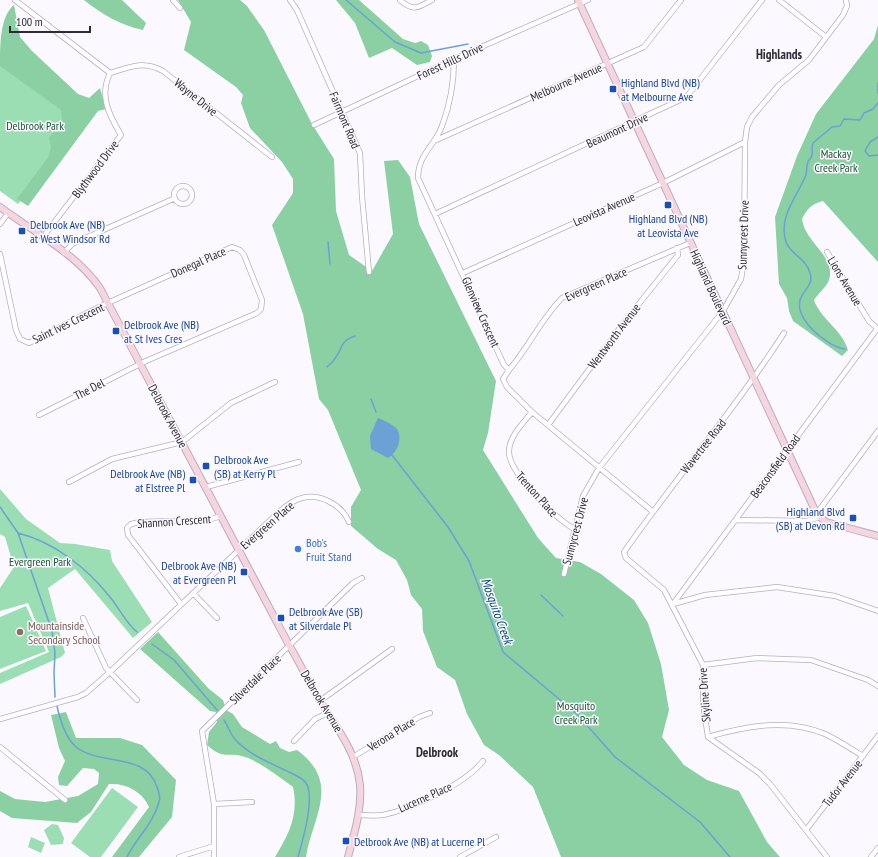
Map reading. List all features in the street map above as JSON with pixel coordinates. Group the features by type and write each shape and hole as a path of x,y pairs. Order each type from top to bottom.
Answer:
{"street":[{"path":"15,0 110,73"},
{"path":"173,0 180,8"},
{"name":"Fairmont Road","path":"290,0 297,10 360,153 362,196 369,272"},
{"path":"400,0 409,8 417,8 432,0"},
{"name":"Forest Hills Drive","path":"314,125 454,59 579,2 588,0"},
{"name":"Melbourne Avenue","path":"434,141 644,47 649,43 681,0"},
{"name":"Beaumont Drive","path":"435,214 635,122 688,95 762,0"},
{"path":"779,0 826,37"},
{"name":"Sunnycrest Drive","path":"564,574 583,496 599,468 723,311 741,279 744,261 745,142 747,127 752,117 779,85 809,60 843,16 847,6 846,0"},
{"name":"Highland Boulevard","path":"579,2 818,515"},
{"name":"Glenview Crescent","path":"454,59 454,75 442,126 434,141 423,156 418,168 418,178 504,365 508,370"},
{"name":"Wayne Drive","path":"110,73 139,64 152,66 163,71 272,157"},
{"name":"Blythwood Drive","path":"43,237 121,135 108,114 104,98 106,81 110,73"},
{"name":"Leovista Avenue","path":"463,273 663,183 745,142"},
{"path":"182,185 192,189 193,194 190,201 182,204 174,199 175,190 182,185"},
{"path":"64,253 72,244 174,199"},
{"name":"Delbrook Avenue","path":"0,207 64,253 94,280 109,303 289,645 320,701 344,737 353,757 360,786 358,815 348,857"},
{"path":"0,224 8,213"},
{"name":"Evergreen Place","path":"508,370 519,358 551,309 562,298 690,242"},
{"name":"Donegal Place","path":"109,303 232,247 240,250 244,255 262,300 261,308 257,313 140,364"},
{"name":"Wentworth Avenue","path":"548,425 622,325 678,255 677,248"},
{"name":"Lions Avenue","path":"827,252 869,321 878,329"},
{"name":"Saint Ives Crescent","path":"0,254 16,330 20,339 24,341 29,343 109,303"},
{"name":"Beaconsfield Road","path":"673,604 878,329"},
{"name":"Wavertree Road","path":"626,558 624,552 652,511 754,380 784,333"},
{"name":"The Del","path":"39,414 140,364"},
{"path":"508,370 503,378 506,387 532,412 652,511"},
{"path":"69,482 112,459 182,442 231,403 276,382"},
{"name":"Trenton Place","path":"532,412 511,440 508,452 517,475 562,521 574,529"},
{"path":"736,520 807,521 818,515 826,501 878,430"},
{"path":"206,487 299,462"},
{"name":"Evergreen Place","path":"0,719 78,697 86,693 284,508 304,497 314,497 329,501 338,507 349,522"},
{"path":"818,515 832,524 877,534"},
{"name":"Shannon Crescent","path":"181,604 128,535 127,528 131,524 140,522 208,520 221,516"},
{"name":"Skyline Drive","path":"626,558 664,590 673,604 703,665 703,703 708,737 759,773 827,857"},
{"name":"Silverdale Place","path":"214,857 214,804 202,731 353,583 362,578"},
{"path":"673,604 705,595 777,587 836,596 878,611"},
{"path":"193,593 217,618"},
{"path":"83,618 106,668 137,700"},
{"path":"320,701 392,649"},
{"path":"703,665 757,658 811,660 868,680 878,686"},
{"path":"294,741 315,720 328,713"},
{"name":"Verona Place","path":"353,757 419,717 430,713"},
{"path":"708,737 745,728 782,724 808,728 826,734 863,756"},
{"name":"Tudor Avenue","path":"806,830 878,736"},
{"path":"0,747 65,800"},
{"name":"Lucerne Place","path":"358,815 385,814 420,802 449,788 478,768 483,761"},
{"path":"214,804 252,802"},
{"path":"460,857 496,838"},
{"path":"179,857 214,846"},
{"path":"871,857 878,848"}],"green space":[{"path":"84,0 122,0 146,23 143,30 112,19"},
{"name":"Mosquito Creek Park","path":"178,0 240,0 247,6 264,30 312,124 334,159 336,211 349,255 372,271 393,234 384,161 398,160 410,177 419,224 496,381 488,433 483,450 538,538 556,558 580,562 601,574 634,600 648,623 661,664 669,710 662,737 684,765 707,780 739,791 767,842 780,857 561,857 533,787 499,755 484,745 467,714 455,680 437,667 423,631 422,609 411,595 407,580 396,560 378,549 351,526 351,507 361,490 328,410 319,399 303,314 272,225 293,193 293,179 282,162 250,128 241,103 243,95 236,87 184,50 191,22"},
{"path":"336,0 359,0 403,39 415,43 421,41 428,45 432,56 430,62 417,65 392,48 369,58 355,23"},
{"path":"14,5 20,37 32,51 78,94 89,98 100,88 106,109 98,111 28,206 17,199 49,156 51,147 49,138 62,120 61,110 0,66 3,24 9,10"},
{"name":"Mackay Creek Park","path":"878,25 878,262 823,201 810,207 802,219 805,230 823,254 829,266 829,280 814,300 821,313 841,336 845,343 848,350 842,356 793,321 789,311 787,298 779,284 775,217 797,156 816,114 874,39"},
{"name":"Delbrook Park","path":"0,54 83,119 18,204 0,191"},
{"name":"Evergreen Park","path":"0,489 26,519 60,543 110,550 112,561 152,622 133,638 75,569 48,588 65,653 61,657 0,684 0,673 49,652 28,603 0,611 0,588 14,567 5,537 0,534"},
{"name":"Mountainside Secondary School","path":"26,606 46,651 0,669 0,617"},
{"path":"158,632 208,688 223,700 226,710 233,714 242,727 270,744 276,741 280,748 289,752 297,750 311,762 318,775 321,788 321,801 306,857 275,857 292,824 295,806 293,787 250,759 239,755 218,753 207,745 209,732 217,722 216,712 210,711 140,649"},
{"path":"66,712 76,738 120,738 142,745 176,780 172,817 139,857 112,857 149,807 138,792 121,785 109,784 91,812 77,823 12,818 0,811 0,791 15,799 45,802 78,796 98,784 99,773 94,769 83,768 67,786 59,785 58,777 65,761 59,748 51,715"},
{"path":"112,788 138,807 101,857 90,857 71,843"},
{"path":"52,824 58,825 64,838 63,844 51,845 44,830"},
{"path":"31,837 45,843 41,853 28,847"}],"water":[{"path":"378,418 394,426 399,433 398,445 394,453 388,458 371,449 370,436"}],"waterway":[{"path":"346,0 395,42 421,53 468,44"},
{"path":"878,83 878,93"},
{"path":"845,349 838,347 822,338 814,331 803,316 800,308 800,300 811,281 811,277 808,268 788,246 784,233 784,224 786,215 806,175 807,163 812,155 813,143 832,127 840,126 844,119 860,120 864,113 873,109 878,103"},
{"path":"878,137 870,142 865,151 869,156 878,155"},
{"path":"328,242 330,264"},
{"path":"327,367 333,361 344,342 355,336"},
{"name":"Mosquito Creek","path":"371,399 376,412"},
{"name":"Mosquito Creek","path":"392,455 448,527 469,561 503,652 577,714 615,757 700,822 730,857"},
{"path":"0,507 18,533 52,631 55,653 55,697"},
{"path":"18,533 44,543 80,566 101,586 129,624 137,632"},
{"path":"541,595 563,616"},
{"path":"152,644 174,660 217,710"},
{"path":"57,706 61,722 66,733 76,747 86,753 133,764 143,769 151,776 157,787 160,800 156,810 149,824 127,857"},
{"path":"224,720 234,738 246,749 260,758 300,778 307,784 309,794 308,812 305,832 298,857"}],"place":[{"name":"Highland Blvd (NB) at Melbourne Ave","path":"613,89"},
{"name":"Highland Blvd (NB) at Leovista Ave","path":"668,205"},
{"name":"Delbrook Ave (NB) at West Windsor Rd","path":"22,231"},
{"name":"Delbrook Ave (NB) at St Ives Cres","path":"116,331"},
{"name":"Delbrook Ave (SB) at Kerry Pl","path":"206,466"},
{"name":"Delbrook Ave (NB) at Elstree Pl","path":"193,480"},
{"name":"Highland Blvd (SB) at Devon Rd","path":"853,518"},
{"name":"Bob's Fruit Stand","path":"298,549"},
{"name":"Delbrook Ave (NB) at Evergreen Pl","path":"244,572"},
{"name":"Delbrook Ave (SB) at Silverdale Pl","path":"281,618"},
{"name":"Mountainside Secondary School","path":"20,632"},
{"name":"Delbrook Ave (NB) at Lucerne Pl","path":"346,841"}],"district":[{"name":"Highlands","path":"779,54"},
{"name":"Delbrook","path":"437,752"}]}
